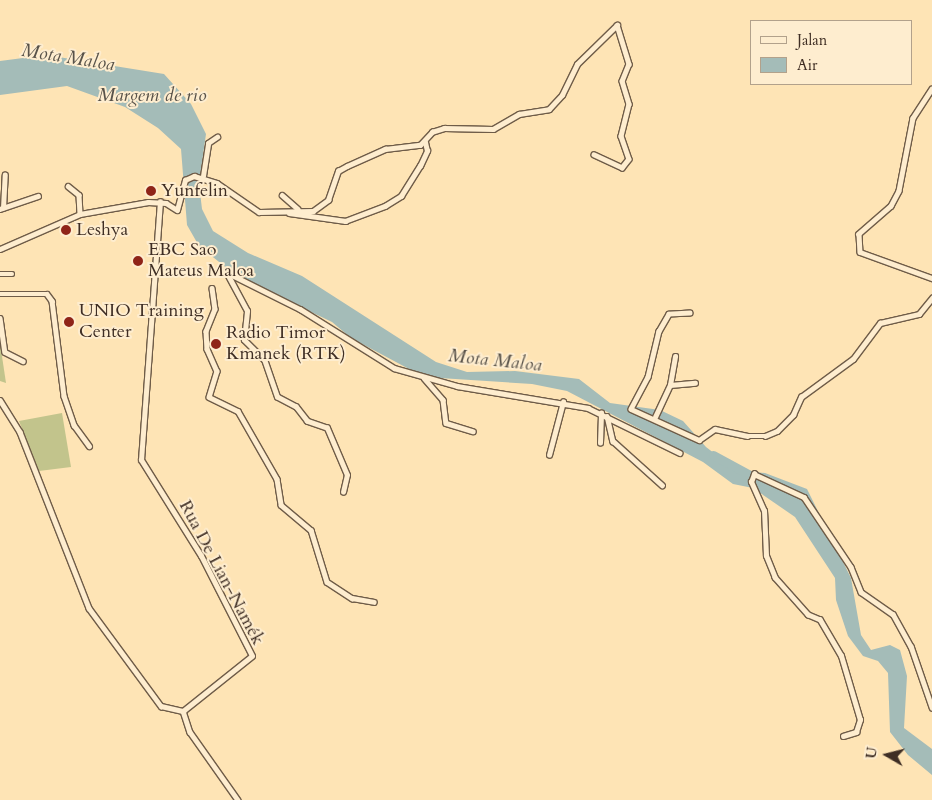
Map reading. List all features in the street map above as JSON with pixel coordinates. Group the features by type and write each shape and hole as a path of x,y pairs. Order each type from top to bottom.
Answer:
{"street":[{"path":"0,249 80,214 160,202 181,208 185,180 203,176 259,212 289,212 321,207 343,168 385,149 425,142 432,132 444,128 493,129 519,114 549,109 562,95 577,64 617,25 628,64 622,81 629,104 621,136 629,159 622,168 594,155"},
{"path":"932,89 913,118 899,191 891,206 859,234 860,252 932,278"},
{"path":"203,176 208,143 217,137"},
{"path":"289,212 295,217 345,221 385,206 401,196 420,166 427,151 425,142"},
{"path":"5,175 1,208 38,196"},
{"path":"68,186 79,195 80,214"},
{"path":"282,195 299,210"},
{"name":"Rua De Lian-Namék","path":"160,202 141,460 201,556 252,656 183,711"},
{"path":"343,492 346,475 327,428 307,421 296,407 277,397 264,360 244,340 247,311 225,273 329,326 376,360 424,378 563,402 601,413 680,453"},
{"path":"0,274 12,274"},
{"path":"212,288 215,309 206,331 207,349 217,371 209,397 238,411 277,479 281,505 311,530 328,582 352,598 374,602"},
{"path":"0,294 47,294 52,301 66,404 89,446"},
{"path":"690,313 669,314 659,331 648,377 631,406 655,416 699,440 715,428 766,436 785,423 802,396 853,359 880,323 919,314 932,298"},
{"path":"0,318 5,352 23,361"},
{"path":"655,416 670,385 675,356"},
{"path":"424,378 443,400 446,423 472,431"},
{"path":"670,385 695,384"},
{"path":"0,400 20,432 89,608 161,706 183,711 190,732 238,800"},
{"path":"549,455 563,402"},
{"path":"600,443 601,413"},
{"path":"607,416 613,441 662,485"},
{"path":"842,736 856,732 860,720 841,656 820,620 808,615 775,578 766,556 764,511 751,482 754,474 804,497 851,567 861,592 893,614 911,646 932,707"}],"green space":[{"path":"0,343 6,383 0,381"},
{"path":"62,413 71,467 39,471 19,421"}],"water":[{"name":"Margem de rio","path":"46,55 164,74 191,104 206,134 199,184 202,209 213,231 248,253 302,276 436,362 467,372 515,371 579,379 610,403 660,410 683,421 706,447 736,470 765,473 807,489 851,578 861,635 871,650 890,645 900,650 907,676 904,728 932,749 932,775 908,755 890,732 888,673 878,661 863,656 848,636 836,600 835,578 795,517 753,488 733,484 703,462 567,391 532,384 424,377 351,338 332,322 238,277 199,246 187,225 181,149 158,128 125,107 67,86 0,95 0,61"}],"waterway":[{"name":"Mota Maloa","path":"713,455 752,476"}],"place":[{"name":"Yunfelin","path":"151,191"},
{"name":"Leshya","path":"66,230"},
{"name":"EBC Sao Mateus Maloa","path":"138,261"},
{"name":"UNIO Training Center","path":"69,322"},
{"name":"Radio Timor Kmanek (RTK)","path":"216,344"}]}
